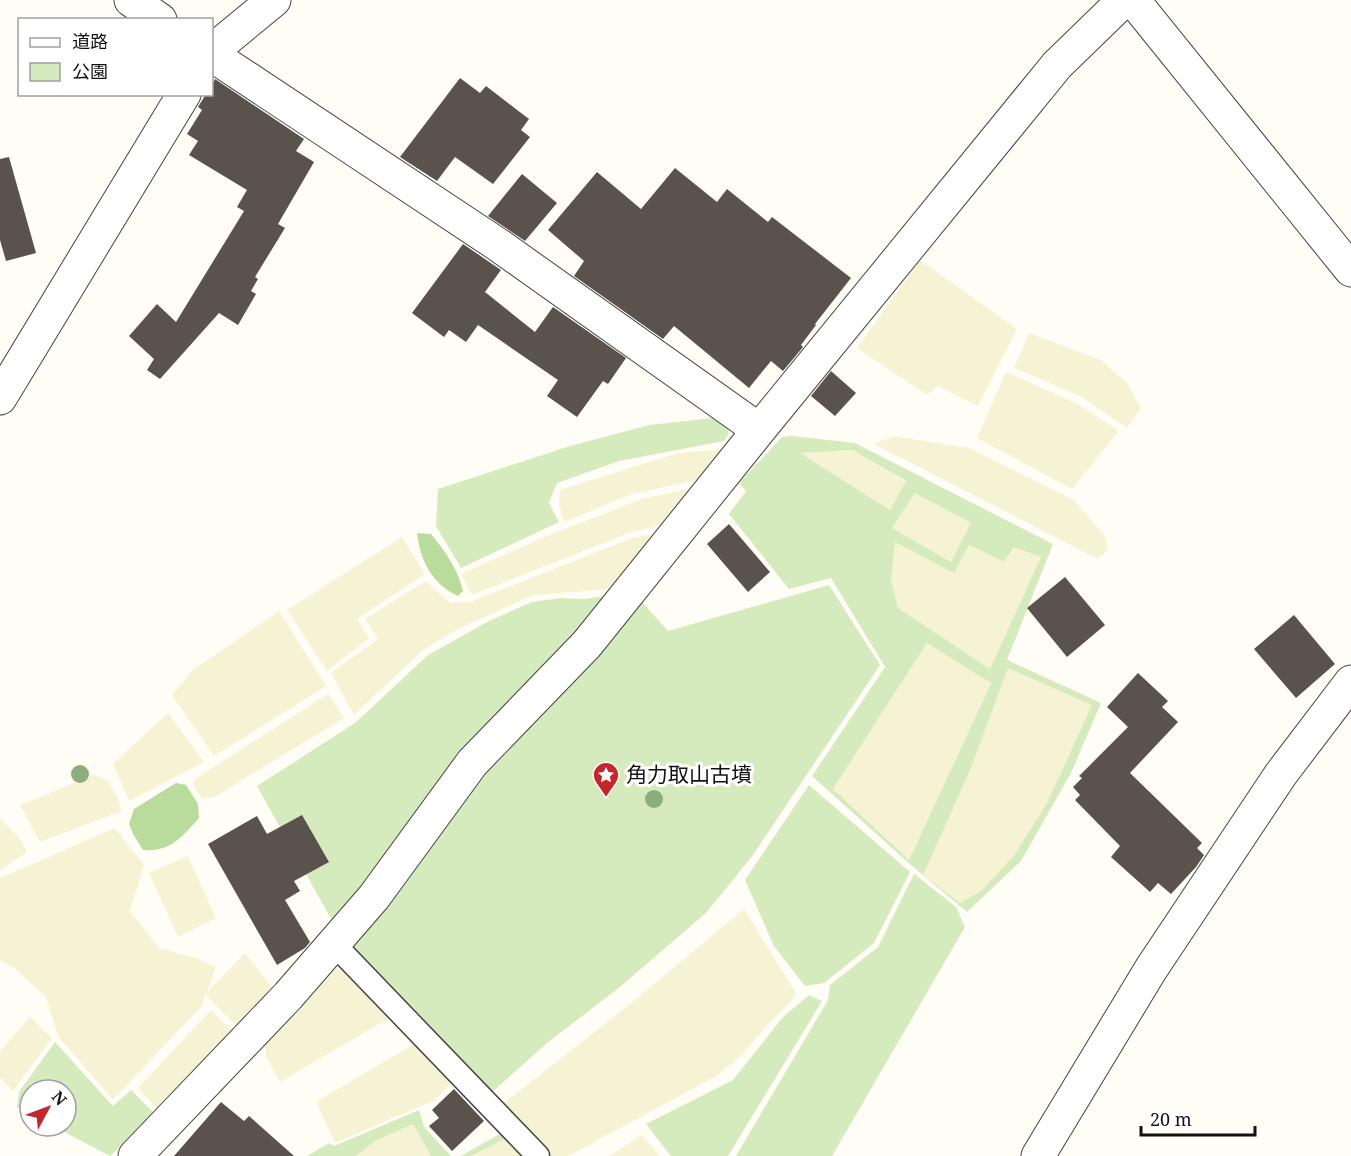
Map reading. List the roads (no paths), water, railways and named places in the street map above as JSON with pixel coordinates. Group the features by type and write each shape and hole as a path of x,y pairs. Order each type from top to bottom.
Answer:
{"street":[{"path":"131,0 157,18"},
{"path":"213,52 274,0"},
{"path":"135,1156 288,996 334,944 374,897 472,763 587,644 1058,65 1124,0"},
{"path":"1133,0 1351,270"},
{"path":"213,54 497,244 759,430"},
{"path":"0,398 183,96"},
{"path":"1038,1156 1151,969 1281,774 1351,682"}],"lane":[{"path":"334,944 538,1156"}],"place":[{"name":"角力取山古墳","path":"606,798"}]}
